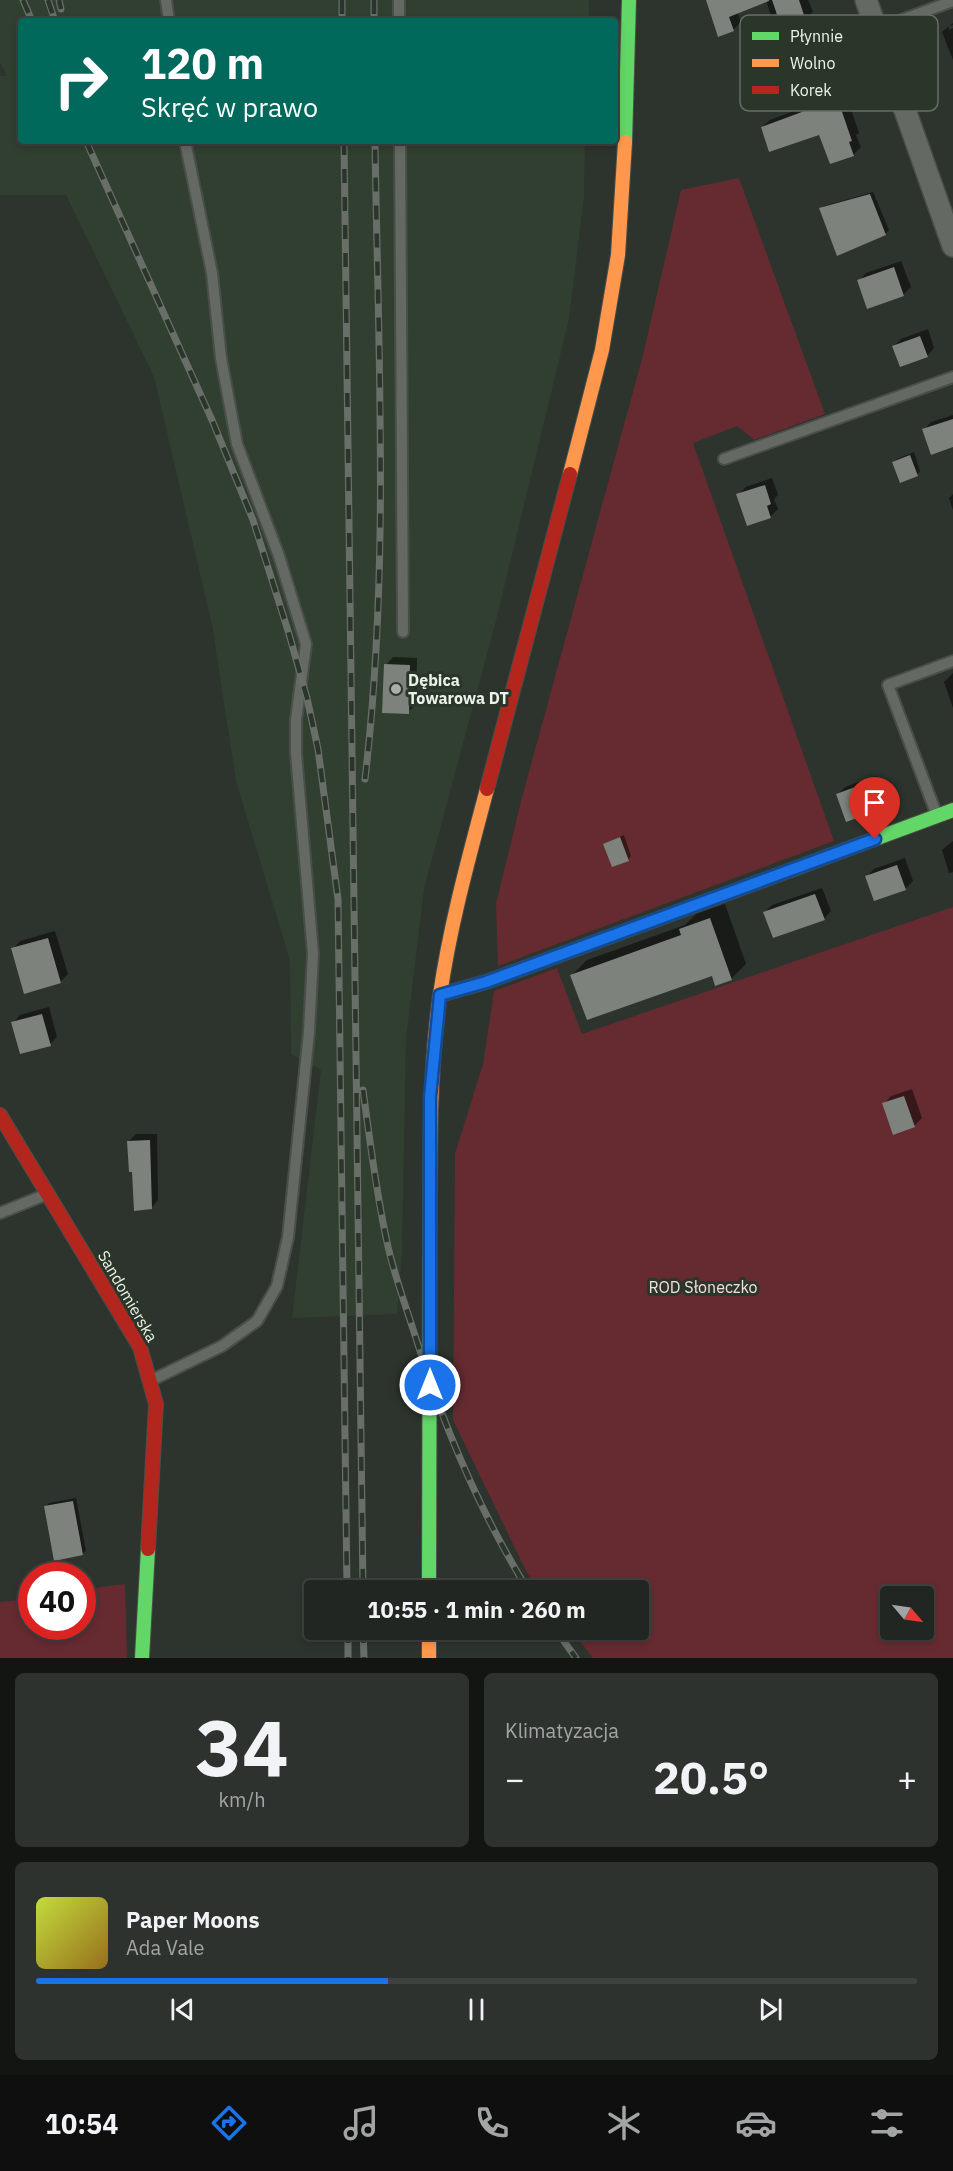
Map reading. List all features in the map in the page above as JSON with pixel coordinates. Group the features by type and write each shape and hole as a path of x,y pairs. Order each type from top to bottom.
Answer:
{"street":[{"path":"429,1580 430,1097 440,995 451,934 470,853 602,350 618,255 626,136 629,0"},
{"path":"866,0 872,15"},
{"path":"909,111 947,209 953,246"},
{"path":"440,995 486,982 953,810"},
{"name":"Sandomierska","path":"0,1115 140,1347 150,1381 156,1404 142,1658"},
{"path":"429,1640 429,1658"}],"lane":[{"path":"166,0 169,18"},
{"path":"399,0 399,18"},
{"path":"915,15 953,1"},
{"path":"150,1381 222,1346 257,1321 277,1286 288,1237 309,1032 313,954 296,753 296,720 306,644 279,556 237,444 221,358 212,273 186,144"},
{"path":"400,144 403,632"},
{"path":"724,459 953,377"},
{"path":"937,816 888,685 953,661"},
{"path":"0,1213 48,1193"}],"shaded area":[{"path":"0,0 589,0 589,18 18,18 18,144 585,144 584,197 569,319 497,617 424,889 406,1039 402,1253 397,1314 292,1318 321,1070 291,1054 290,961 236,781 212,625 154,377 66,195 0,195 0,76 7,76 0,62"}],"green space":[{"path":"739,178 825,414 754,440 737,426 693,443 834,841 498,966 496,904 521,801 642,359 681,190"},
{"name":"ROD Słoneczko","path":"953,907 953,1658 593,1658 579,1640 649,1640 649,1580 532,1580 527,1573 453,1420 455,1154 483,1064 494,991 557,968 582,1034"},
{"path":"125,1584 127,1658 0,1658 0,1602 18,1600 18,1640 96,1640 96,1588"}],"building":[{"path":"706,0 769,1 729,17 734,31 718,37"},
{"path":"772,0 799,0 804,15 777,15"},
{"path":"805,111 842,111 852,141 849,142 854,156 830,164 819,135 769,152 761,127"},
{"path":"870,194 886,235 837,256 819,208"},
{"path":"894,267 904,296 867,309 857,280"},
{"path":"920,336 928,357 900,367 892,346"},
{"path":"953,419 953,447 931,455 922,429"},
{"path":"910,455 918,476 900,483 892,462"},
{"path":"765,485 771,504 767,506 771,518 747,526 736,494"},
{"name":"Dębica Towarowa DT","path":"384,664 410,665 409,714 382,713"},
{"path":"869,782 879,810 846,822 836,794"},
{"path":"620,837 629,861 612,867 603,844"},
{"path":"897,865 906,890 874,901 865,876"},
{"path":"815,894 825,920 773,938 763,912"},
{"path":"710,918 732,980 715,986 712,976 587,1020 570,975 681,935 679,929"},
{"path":"48,938 61,983 24,994 11,948"},
{"path":"42,1014 51,1046 20,1054 11,1022"},
{"path":"904,1096 915,1127 893,1135 882,1103"},
{"path":"150,1140 152,1209 134,1211 132,1172 129,1172 127,1141"},
{"path":"73,1501 83,1555 54,1561 44,1506"}],"railway":[{"path":"23,0 31,18"},
{"path":"48,0 54,18"},
{"path":"59,0 61,9"},
{"path":"342,0 342,18"},
{"path":"374,0 374,18"},
{"path":"87,144 212,420 253,520 289,634 307,698 318,749 338,899 347,1580"},
{"path":"344,144 363,1580"},
{"path":"365,779 378,620 380,540 380,380 375,144"},
{"path":"363,1090 376,1185 395,1275 436,1397 462,1463 493,1528 522,1580"},
{"path":"348,1640 348,1658"},
{"path":"363,1640 364,1658"},
{"path":"563,1640 576,1658"}],"traffic: fast":[{"path":"625,142 629,0"},
{"path":"791,870 953,810"},
{"path":"429,1580 430,1210"},
{"path":"142,1658 148,1549"}],"traffic: slow":[{"path":"570,474 602,350 618,255 625,142"},
{"path":"430,1210 432,1075 440,995 455,917 487,789"},
{"path":"429,1640 429,1658"}],"traffic: jam":[{"path":"487,789 570,474"},
{"path":"440,995 486,982 791,870"},
{"path":"0,1115 140,1347 156,1404 148,1549"}],"place":[{"name":"Dębica Towarowa DT","path":"396,689"}],"route":[{"path":"430,1385 430,1097 440,995 486,982 875,839"}]}
